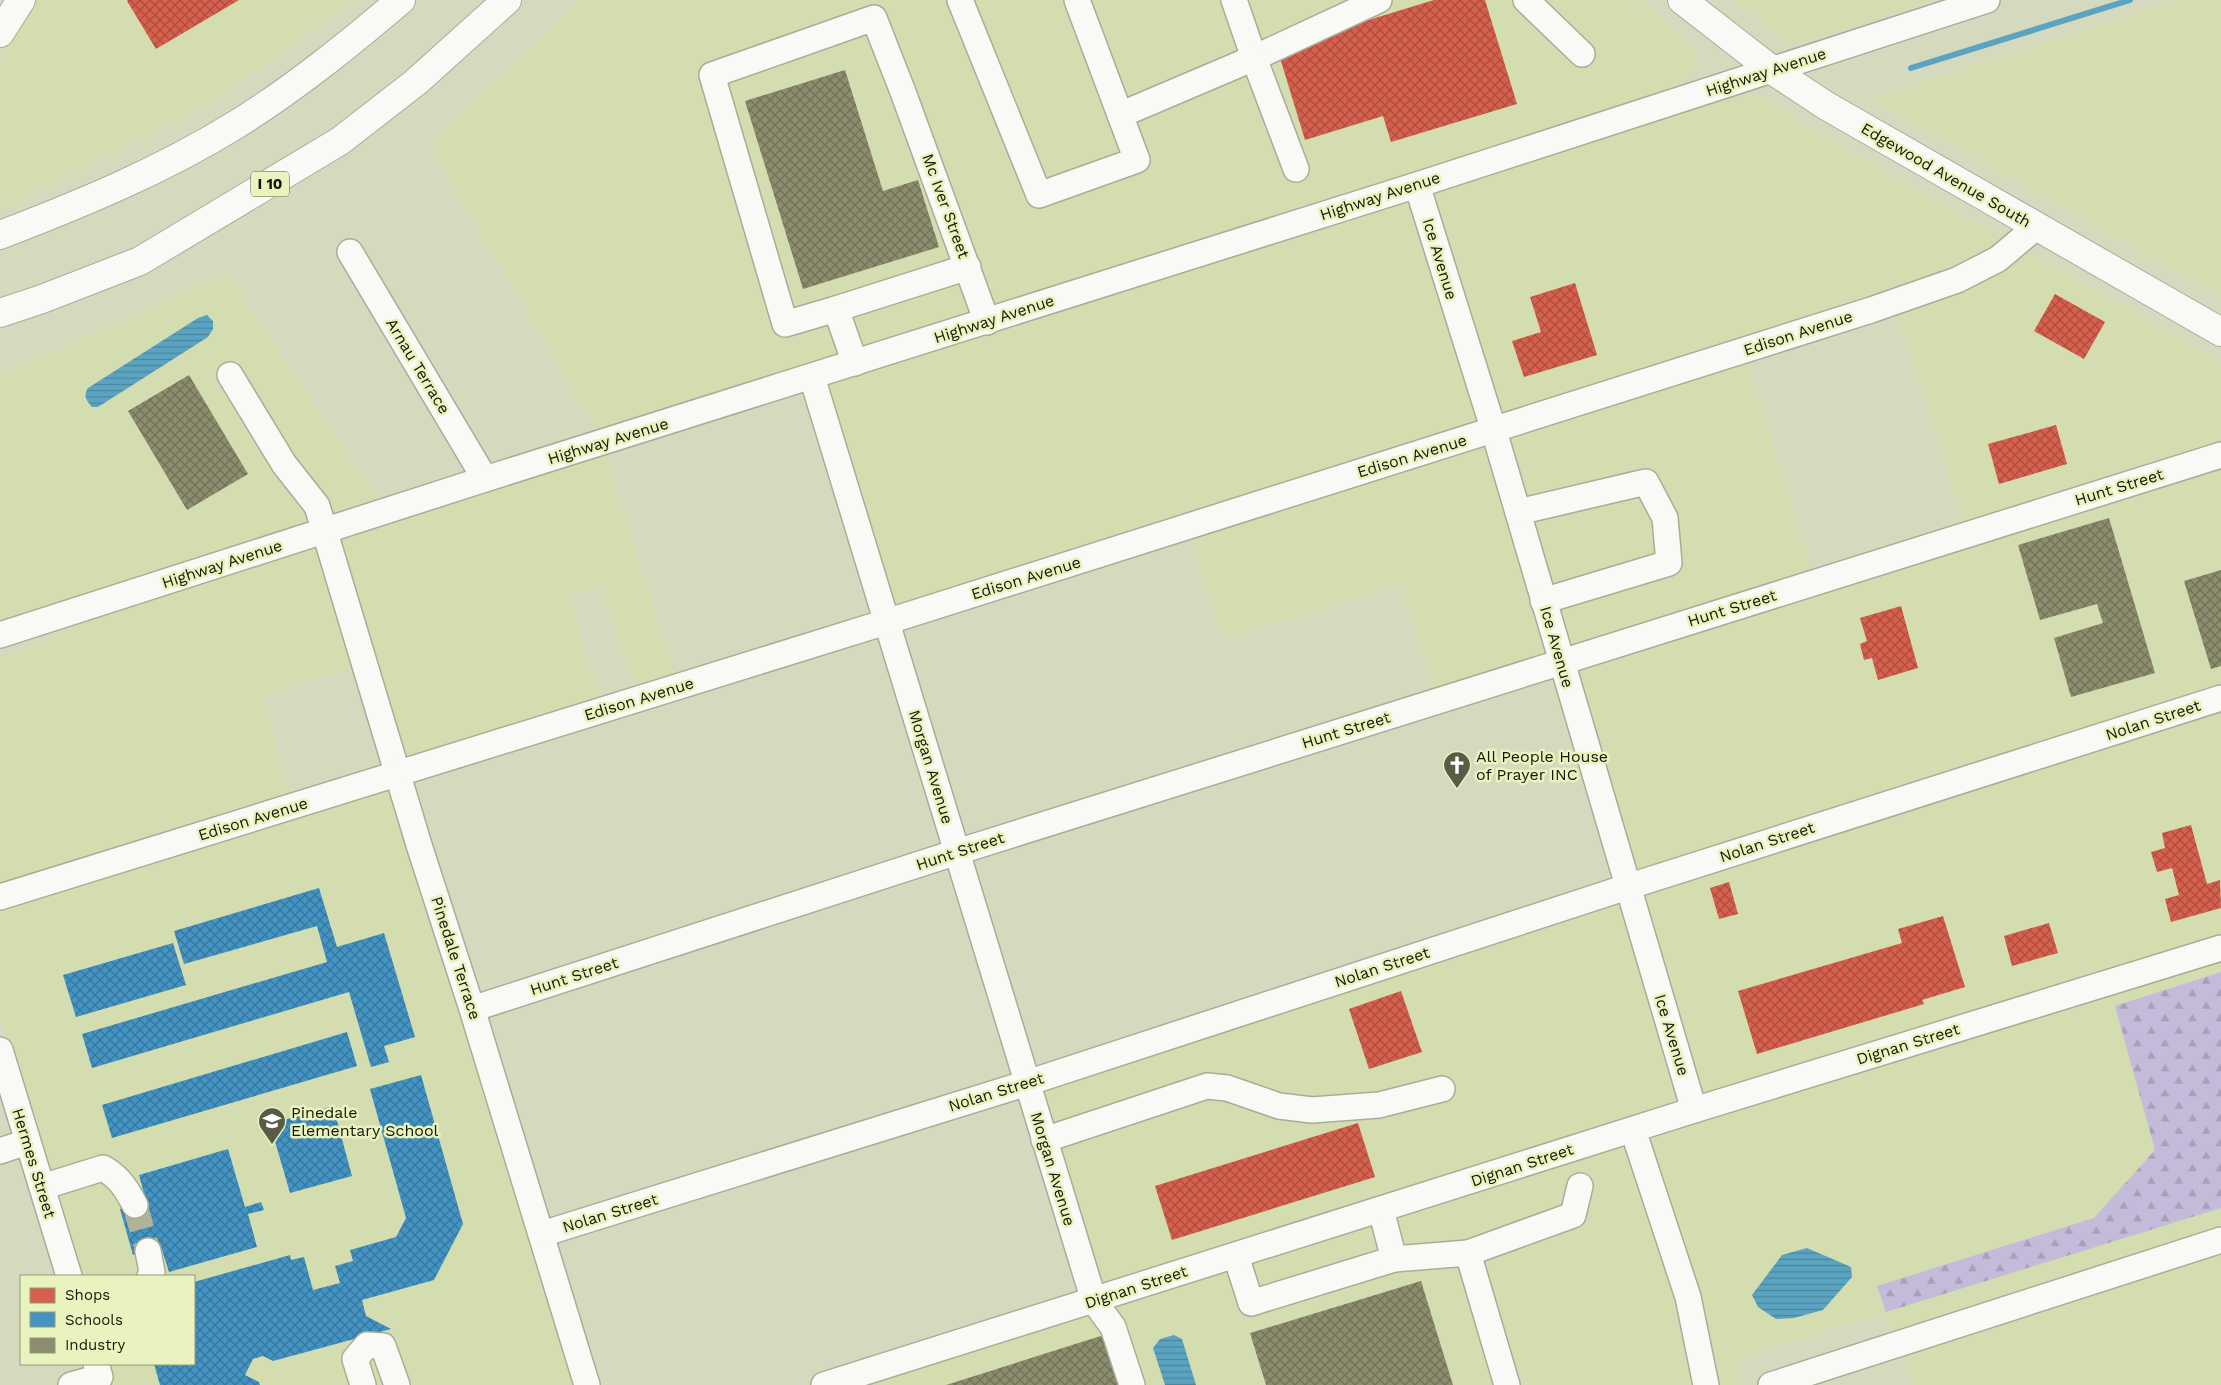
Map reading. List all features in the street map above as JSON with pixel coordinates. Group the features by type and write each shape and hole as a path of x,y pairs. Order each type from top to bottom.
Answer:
{"main road":[{"path":"0,33 21,0"},
{"path":"0,235 56,214 139,177 237,124 341,50 401,0"},
{"name":"I 10","path":"0,312 42,299 140,261 340,141 416,82 507,0"},
{"name":"Edgewood Avenue South","path":"1682,0 1772,70 1825,105 2221,332"}],"street":[{"path":"960,0 1038,195 1137,160 1077,0"},
{"path":"1234,0 1296,170"},
{"path":"1120,115 1254,58 1379,0"},
{"path":"1526,0 1582,54"},
{"name":"Highway Avenue","path":"0,636 485,479 855,364 1417,185 1988,0"},
{"name":"Mc Iver Street","path":"836,309 786,324 712,75 874,18 988,322"},
{"name":"Ice Avenue","path":"1417,185 1494,430 1694,1110"},
{"name":"Edison Avenue","path":"0,897 886,622 1871,310 1957,280 1998,259 2036,226"},
{"name":"Arnau Terrace","path":"350,252 485,479"},
{"path":"855,364 836,309 968,267"},
{"name":"Pinedale Terrace","path":"230,375 284,464 317,506 419,845 472,1009 587,1385"},
{"name":"Morgan Avenue","path":"812,377 1094,1301 1113,1326 1132,1385"},
{"name":"Hunt Street","path":"472,1009 957,852 2221,454"},
{"path":"1518,512 1646,482 1665,518 1669,563 1543,600"},
{"name":"Nolan Street","path":"542,1234 1027,1083 1627,887 2221,698"},
{"name":"Dignan Street","path":"824,1385 1694,1110 2221,948"},
{"name":"Hermes Street","path":"0,1050 69,1275"},
{"path":"1044,1140 1207,1086 1228,1088 1279,1106 1312,1110 1379,1105 1442,1089"},
{"path":"1633,1130 1688,1297 1706,1385"},
{"path":"0,1150 27,1142"},
{"path":"42,1187 103,1168 115,1175 125,1185 135,1205"},
{"path":"1236,1256 1251,1303 1394,1259 1468,1253 1573,1215 1580,1186"},
{"path":"1381,1210 1394,1259"},
{"path":"1771,1385 2221,1240"},
{"path":"148,1251 152,1272 150,1275"},
{"path":"1468,1253 1507,1385"},
{"path":"363,1385 355,1360 367,1345 383,1346 397,1385"},
{"path":"71,1385 98,1370"}],"shaded area":[{"path":"38,0 355,0 207,106 0,210 0,57"},
{"path":"581,0 1640,0 1691,45 1697,57 1691,74 1671,89 599,434 429,145"},
{"path":"1732,0 1933,0 1806,42 1788,42"},
{"path":"2174,0 2221,0 2221,296 1871,99"},
{"path":"1756,95 1764,98 1807,127 2221,362 2221,972 2116,1007 2155,1150 2094,1218 1878,1286 1886,1312 1736,1359 1742,1385 860,1385 1107,1307 1039,1090 1622,898 1556,676 1440,711 1401,584 1224,639 1188,535 898,626 825,383 1727,97","holes":["1896,311 1969,539 1817,585 1746,359"]},
{"path":"226,274 383,503 74,600 0,620 0,375"},
{"name":"Pinedale Elementary School","path":"605,454 681,694 641,706 600,587 569,596 606,718 393,785 578,1385 99,1385 105,1365 195,1365 195,1275 79,1275 0,1015 0,660 115,611","holes":["357,666 393,785 297,814 262,696"]},
{"path":"2221,1208 2221,1385 1912,1385 1886,1312"}],"green space":[{"path":"2221,972 2221,1208 1886,1312 1877,1286 2094,1218 2155,1150 2115,1006"}],"water":[{"path":"207,315 213,321 213,329 208,337 98,407 92,407 88,402 85,396 88,388 198,318"},
{"path":"1807,1248 1851,1267 1852,1277 1823,1310 1794,1318 1776,1319 1758,1307 1752,1295 1782,1255"},
{"path":"1174,1335 1182,1339 1196,1385 1165,1385 1153,1348 1160,1339"}],"building: Shops":[{"path":"128,0 239,0 156,49"},
{"path":"1434,0 1485,0 1517,104 1391,142 1383,116 1305,140 1277,48"},
{"path":"1575,283 1597,355 1524,377 1512,341 1541,332 1530,297"},
{"path":"2055,294 2105,322 2084,359 2034,331"},
{"path":"2056,425 2067,464 1999,484 1988,444"},
{"path":"1901,606 1918,668 1878,680 1872,658 1864,660 1860,644 1867,641 1860,618"},
{"path":"2191,825 2207,884 2220,880 2221,908 2171,922 2165,899 2179,895 2172,868 2157,872 2151,852 2165,848 2162,833"},
{"path":"1729,882 1738,914 1719,919 1710,888"},
{"path":"1943,916 1965,987 1922,1000 1924,1004 1757,1054 1738,991 1902,943 1898,929"},
{"path":"2049,923 2058,953 2012,966 2004,936"},
{"path":"1401,991 1422,1052 1369,1069 1349,1009"},
{"path":"1358,1123 1375,1177 1172,1240 1155,1186"}],"building: Schools":[{"path":"319,888 337,947 384,933 415,1037 384,1046 389,1062 371,1067 349,992 92,1068 82,1034 327,962 317,926 184,964 174,931"},
{"path":"173,943 186,985 76,1017 63,975"},
{"path":"347,1032 357,1066 112,1138 102,1105"},
{"path":"421,1075 463,1224 434,1280 362,1300 366,1316 391,1329 273,1361 263,1356 253,1359 245,1375 259,1382 260,1385 160,1385 154,1365 195,1365 195,1282 290,1255 291,1260 304,1257 313,1290 340,1283 335,1266 353,1261 350,1250 396,1237 406,1218 370,1089"},
{"path":"333,1106 352,1176 290,1193 270,1124"},
{"path":"228,1149 245,1207 261,1202 264,1210 248,1214 257,1247 169,1272 161,1247 133,1255 120,1209 146,1201 139,1175"}],"building: Industry":[{"path":"845,70 883,191 918,180 939,247 803,289 745,101"},
{"path":"189,375 248,474 187,510 128,411"},
{"path":"2109,518 2155,673 2071,697 2054,638 2103,623 2097,604 2040,620 2018,545"},
{"path":"2221,570 2221,666 2211,669 2184,581"},
{"path":"1421,1281 1453,1385 1266,1385 1250,1333"},
{"path":"1107,1334 1124,1385 946,1385"}],"waterway":[{"path":"1911,68 2130,0"}],"tunnel":[{"path":"135,1205 148,1251"}],"place":[{"name":"All People House of Prayer INC","path":"1457,789"},
{"name":"Pinedale Elementary School","path":"272,1145"}]}
